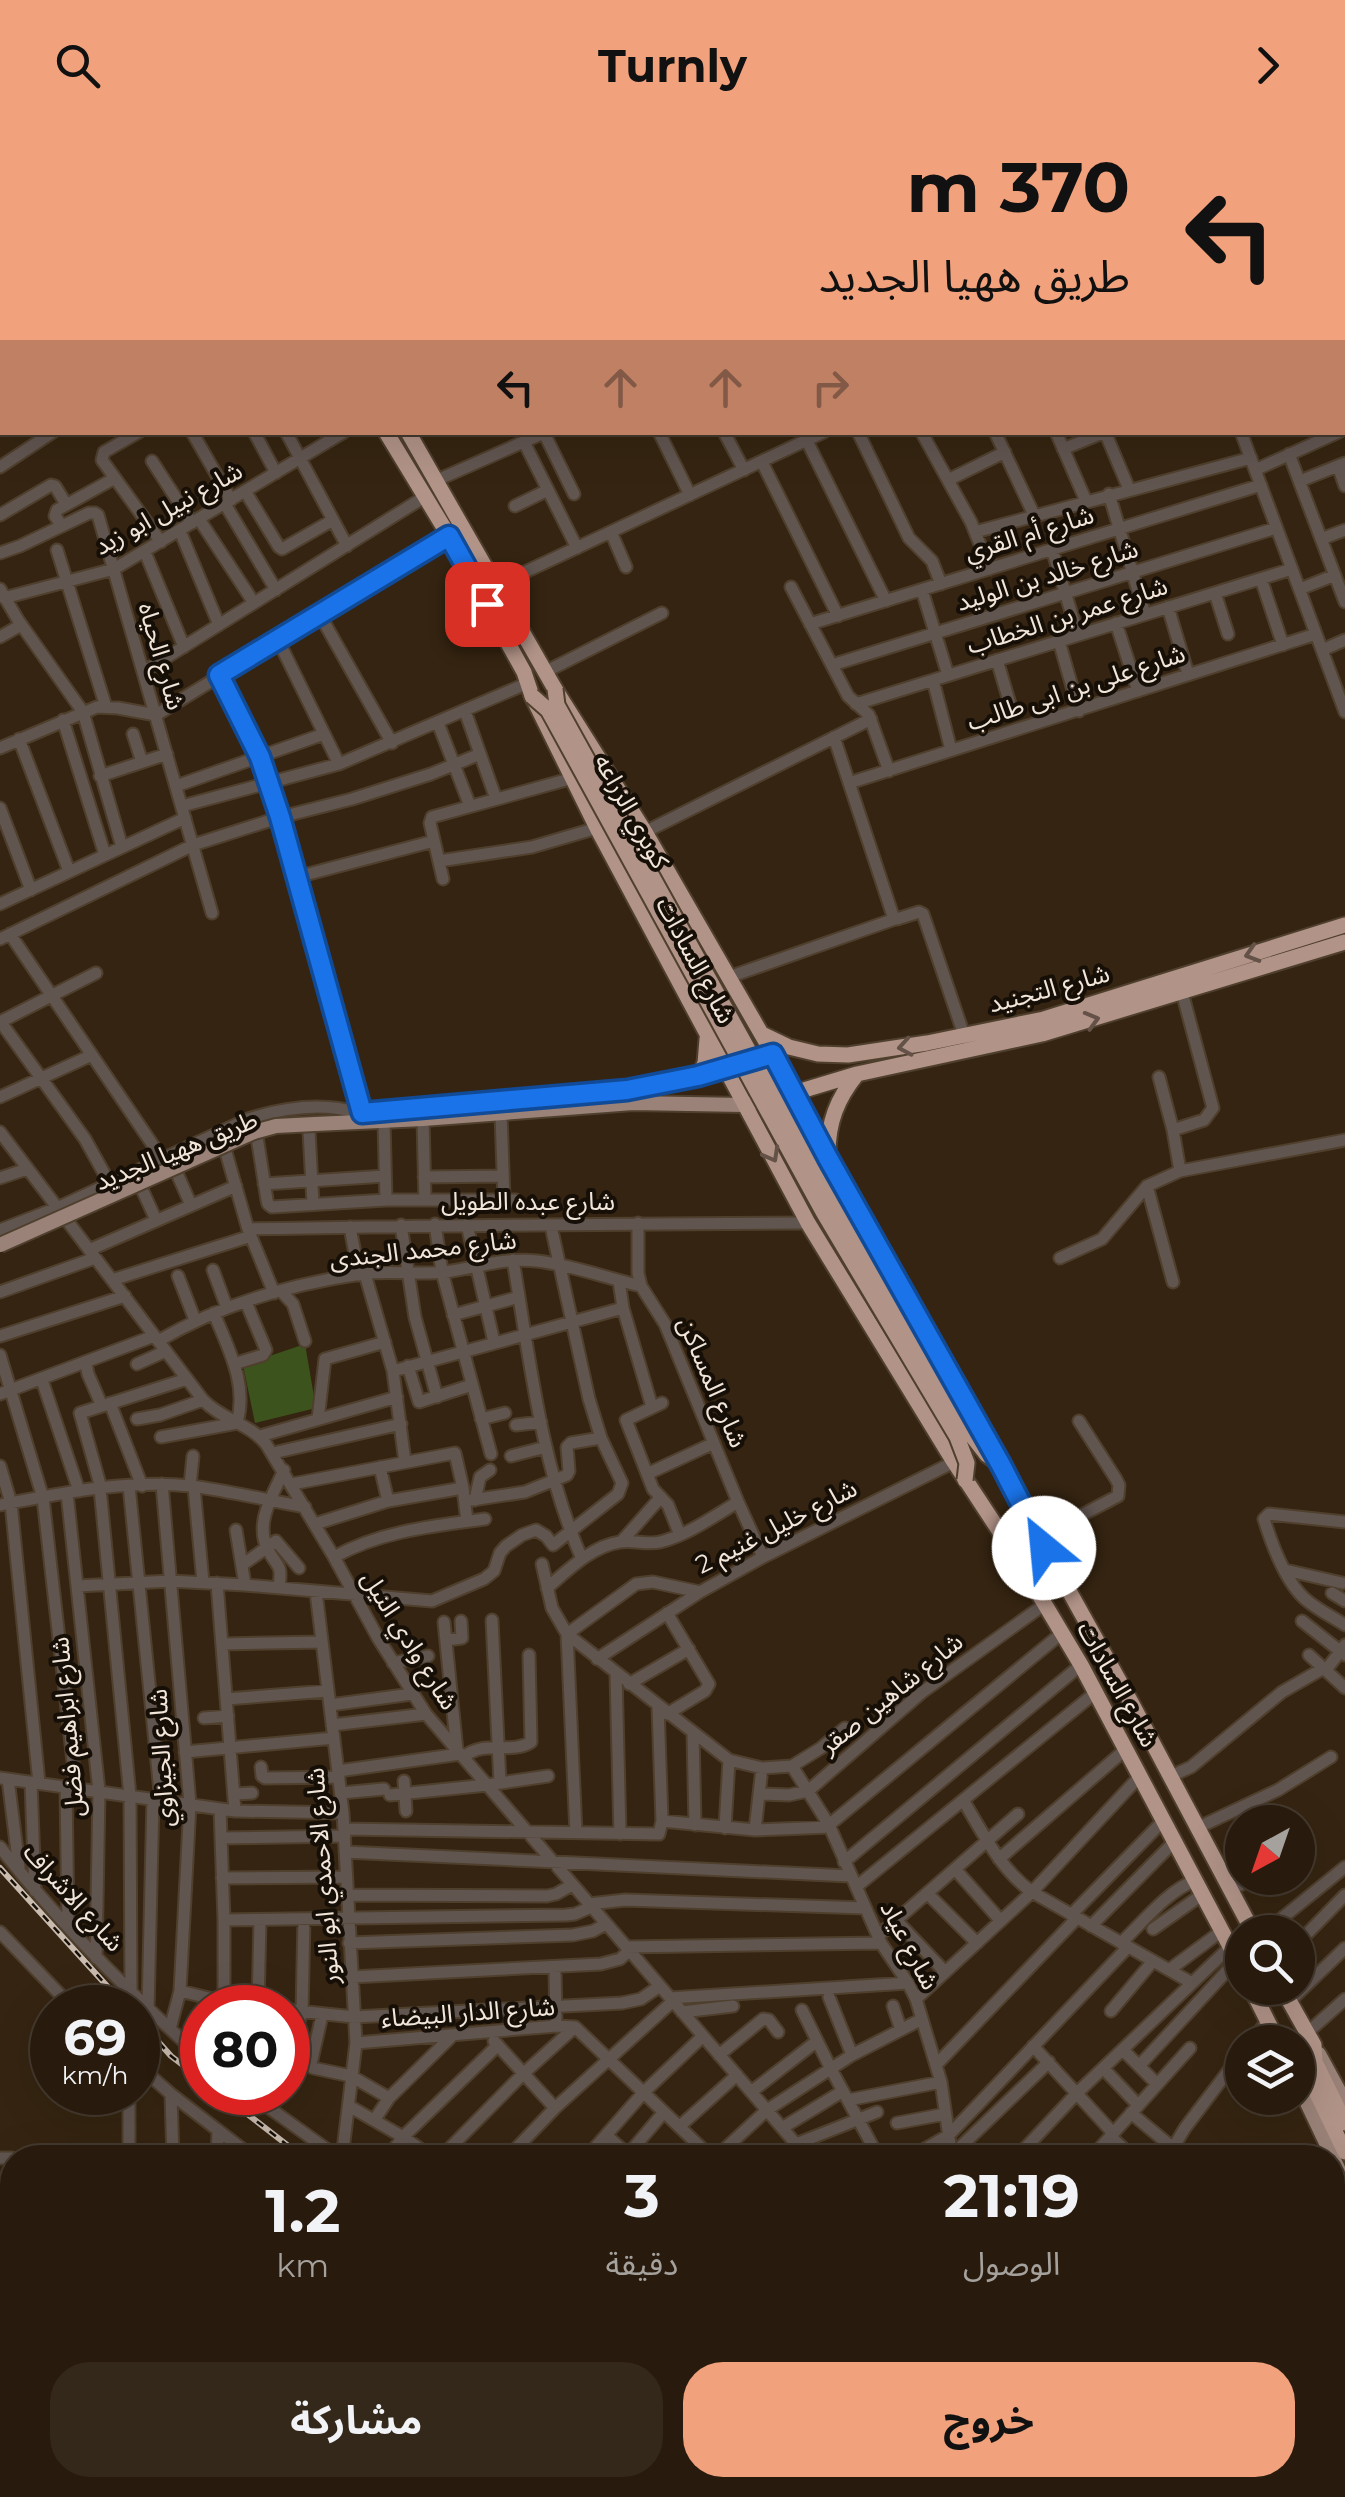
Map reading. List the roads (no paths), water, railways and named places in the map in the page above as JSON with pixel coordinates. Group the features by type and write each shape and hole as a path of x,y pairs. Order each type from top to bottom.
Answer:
{"highway":[{"path":"388,435 449,536 524,672 530,690"},
{"path":"410,435 555,689"},
{"name":"شارع السادات","path":"555,689 762,1034 1132,1704 1225,1881"},
{"name":"كوبري الزراعه","path":"555,689 557,704 841,1217 968,1432 987,1456 1001,1465"},
{"name":"شارع السادات","path":"530,690 598,828 808,1223 1081,1665 1225,1934"},
{"name":"كوبري الزراعه","path":"530,690 553,719 823,1212 957,1437 967,1463 965,1480"},
{"name":"شارع التجنيد","path":"794,1093 857,1074 1006,1043 1345,926"},
{"name":"شارع التجنيد","path":"762,1034 789,1047 831,1055 882,1052 1161,990 1182,992 1345,942"},
{"path":"698,1076 708,1050 708,1035"},
{"path":"831,1055 837,1080"},
{"path":"828,1158 830,1122 836,1105 857,1074"},
{"path":"1108,1716 1125,1715 1132,1704"},
{"path":"1139,1773 1150,1760 1167,1769"},
{"path":"1259,2005 1269,2025"},
{"path":"1315,2062 1345,2123"},
{"path":"1315,2090 1342,2145"}],"main road":[{"name":"طريق ههيا الجديد","path":"360,1116 627,1090 698,1076 773,1054"},
{"name":"طريق ههيا الجديد","path":"360,1116 384,1122 646,1103 744,1105 794,1093"},
{"path":"0,1247 254,1132 360,1116"},
{"path":"0,1233 252,1124 274,1118 312,1124"},
{"path":"1315,2048 1345,2102"},
{"path":"1312,2115 1325,2145"}],"street":[{"path":"0,467 48,435"},
{"path":"134,435 102,456 161,542"},
{"path":"194,435 276,590"},
{"path":"256,435 276,473"},
{"path":"288,435 347,546"},
{"name":"شارع نبيل ابو زيد","path":"2,593 114,569 339,435"},
{"path":"435,481 540,435"},
{"path":"546,435 574,494"},
{"path":"661,435 690,495"},
{"path":"726,435 744,470"},
{"path":"496,586 818,435"},
{"path":"859,435 910,538 932,561 941,584"},
{"path":"922,435 975,532 990,569"},
{"path":"996,435 1034,515"},
{"path":"1057,435 1086,501"},
{"path":"1063,450 1098,435"},
{"path":"1106,435 1129,489"},
{"path":"1242,435 1345,709"},
{"path":"975,532 1129,489 1290,454 1333,435"},
{"path":"807,440 886,601"},
{"path":"524,442 577,548"},
{"path":"948,480 1004,452"},
{"path":"1290,454 1344,595"},
{"path":"152,461 254,604"},
{"path":"762,462 838,616"},
{"path":"1300,481 1341,465 1345,486"},
{"path":"62,526 56,512 116,478"},
{"path":"0,515 52,484 66,504"},
{"name":"شارع أم القري","path":"810,624 1261,485"},
{"path":"515,506 548,490"},
{"path":"246,492 282,549 333,520"},
{"path":"1110,494 1144,614"},
{"path":"144,672 426,496"},
{"name":"شارع الحياه","path":"0,554 91,512 97,514 212,912"},
{"name":"شارع خالد بن الوليد","path":"832,665 1276,528"},
{"path":"1322,539 1345,530"},
{"path":"180,531 219,625"},
{"path":"611,532 626,567"},
{"path":"0,748 97,707 156,715 449,536"},
{"path":"57,550 106,708"},
{"path":"1052,550 1078,635"},
{"path":"146,552 184,647"},
{"name":"شارع عمر بن الخطاب","path":"856,704 1292,569"},
{"path":"1300,589 1335,575"},
{"path":"1262,579 1283,645"},
{"path":"790,587 848,696 871,719 889,771"},
{"path":"922,590 948,675"},
{"path":"2,593 83,712 122,847"},
{"path":"1215,593 1228,634"},
{"path":"1168,607 1188,674"},
{"path":"546,672 662,613"},
{"path":"320,615 392,743"},
{"path":"1116,623 1138,691"},
{"path":"0,637 21,625"},
{"name":"شارع على بن ابى طالب","path":"849,783 1316,634"},
{"path":"278,640 339,764"},
{"path":"1322,650 1345,640"},
{"path":"1059,641 1079,711"},
{"path":"997,660 1010,704"},
{"path":"219,675 260,757 280,817 360,1116"},
{"path":"932,680 951,750"},
{"path":"0,904 122,847 183,812 339,764 465,711 530,690"},
{"path":"465,711 496,799"},
{"path":"644,832 871,719"},
{"path":"63,720 106,855"},
{"path":"438,723 470,806"},
{"path":"133,734 142,762"},
{"path":"176,786 324,734"},
{"path":"834,737 895,919"},
{"path":"19,739 70,872"},
{"path":"100,776 166,754"},
{"path":"163,1160 52,996 5,936 193,844 352,799 480,754"},
{"path":"444,879 430,823 432,817 573,778"},
{"path":"0,808 31,890"},
{"path":"439,861 532,846 598,828"},
{"path":"296,877 434,841"},
{"path":"728,977 918,912 922,914 964,1035"},
{"path":"96,973 0,1022 85,1139 110,1184"},
{"path":"1174,1130 1204,1120 1213,1108 1182,992"},
{"path":"0,1097 92,1054"},
{"path":"1159,1077 1174,1130 1180,1172"},
{"name":"طريق ههيا الجديد","path":"0,1233 248,1119 328,1107 360,1116"},
{"path":"258,1136 264,1184 272,1207 386,1200 510,1200 504,1176 501,1114"},
{"path":"423,1119 425,1200"},
{"path":"384,1122 386,1200"},
{"path":"312,1124 313,1204"},
{"name":"طريق ههيا الجديد","path":"0,1247 225,1149 258,1136 312,1124"},
{"name":"شارع وادي النيل","path":"0,1132 6,1151 27,1168 204,1400 217,1413 260,1436 273,1453 426,1714 460,1754 493,1784 551,1861 796,2144"},
{"path":"1060,1258 1102,1240 1147,1186 1180,1172 1345,1140"},
{"path":"225,1149 250,1232 278,1292 293,1304 305,1341"},
{"path":"0,1178 27,1168"},
{"path":"176,1171 191,1205"},
{"path":"264,1184 385,1176"},
{"path":"424,1177 504,1176"},
{"path":"0,1292 92,1254 156,1220 236,1186"},
{"path":"1147,1186 1173,1282"},
{"path":"141,1187 156,1220"},
{"name":"شارع عبده الطويل","path":"112,1280 250,1232 434,1224 808,1223"},
{"path":"434,1224 442,1272 490,1454"},
{"path":"467,1224 494,1342"},
{"name":"شارع المساكن","path":"638,1224 641,1286 665,1324 763,1556"},
{"path":"401,1225 406,1273 436,1397"},
{"path":"350,1226 392,1371 406,1462"},
{"path":"78,1586 210,1582 432,1601 490,1575 503,1550 522,1534 536,1530 553,1546 621,1489 622,1484 601,1438 584,1384 551,1226"},
{"path":"513,1260 546,1447 570,1533 582,1559"},
{"name":"شارع محمد الجندى","path":"160,1342 220,1310 278,1292 362,1274 442,1272 533,1260 641,1286"},
{"path":"161,1437 237,1423 242,1395 213,1270"},
{"path":"178,1276 195,1320"},
{"path":"619,1281 624,1308 657,1405 626,1420 653,1489 668,1505 680,1534"},
{"path":"0,1336 125,1296"},
{"path":"453,1315 519,1298"},
{"path":"234,1364 266,1352 246,1302"},
{"path":"392,1371 624,1308"},
{"path":"5,1392 160,1342"},
{"path":"138,1364 160,1342"},
{"path":"318,1420 325,1360 384,1342"},
{"path":"0,1356 5,1392 44,1498 71,1788 68,1925"},
{"path":"86,1363 88,1374 106,1404 135,1486 138,1582 157,1800 149,1985"},
{"path":"408,1366 417,1400 422,1402 472,1385"},
{"path":"131,1985 130,1796 100,1488 80,1413 187,1378"},
{"name":"شارع ابراهيم فضل","path":"42,1380 73,1492 98,1791 96,1958"},
{"path":"260,1436 396,1397"},
{"path":"137,1418 160,1415 204,1400"},
{"path":"481,1419 505,1413"},
{"path":"516,1426 541,1422"},
{"path":"1038,1538 1118,1496 1116,1479 1079,1422"},
{"path":"273,1453 401,1424"},
{"path":"315,1524 388,1502 525,1492 569,1473 566,1452 572,1443 601,1438"},
{"path":"647,1474 714,1442"},
{"path":"510,1456 546,1447"},
{"path":"292,1484 455,1453 468,1497 467,1521"},
{"path":"192,1456 192,1486 222,1644 235,1811"},
{"name":"شارع خليل غنيم 2","path":"567,1634 636,1584 654,1582 700,1592 763,1556 954,1462"},
{"path":"0,1466 35,1783 35,1891"},
{"path":"380,1467 388,1502"},
{"path":"279,1588 280,1566 267,1548 263,1526 264,1513 284,1470"},
{"path":"468,1497 480,1476 490,1470"},
{"path":"6,1504 100,1488 162,1484 305,1507"},
{"name":"شارع الجيزاوي","path":"162,1484 190,1804 180,1985"},
{"path":"622,1542 661,1497"},
{"path":"546,1588 605,1546 622,1542 657,1543 738,1502"},
{"path":"1345,1522 1268,1514 1264,1522 1303,1597 1345,1624"},
{"path":"334,1557 377,1538 426,1526 486,1519"},
{"path":"236,1530 246,1585"},
{"path":"242,1565 277,1542 299,1568"},
{"path":"542,1564 552,1608 567,1634 728,1760 762,1768 792,1766 845,1728"},
{"path":"1286,1570 1342,1583"},
{"name":"شارع الاحمدي ابو النور","path":"316,1592 345,1832 356,2043 343,2145"},
{"path":"597,1659 700,1592"},
{"path":"1332,1593 1345,1601"},
{"name":"شارع شاهين صقر","path":"808,1791 921,1693 1045,1604"},
{"path":"663,1710 705,1691 709,1684 667,1613"},
{"path":"492,1620 498,1747 493,1784"},
{"path":"1167,1769 1191,1768 1282,1692 1325,1669 1343,1651 1302,1621"},
{"path":"444,1622 460,1754"},
{"path":"446,1640 462,1638 461,1622"},
{"path":"221,1838 345,1832 620,1834 661,1827 755,1830 829,1826 1062,1633"},
{"path":"567,1634 576,1833"},
{"path":"222,1644 322,1642"},
{"path":"629,1684 689,1650"},
{"path":"261,1767 265,1778 339,1774 475,1749 525,1746 531,1742 529,1654"},
{"path":"1309,1654 1345,1688"},
{"path":"393,1663 428,1656"},
{"path":"844,1862 1081,1665"},
{"path":"616,1674 620,1834"},
{"path":"226,1698 328,1691"},
{"path":"346,1852 853,1881 1096,1692"},
{"path":"330,1705 412,1694"},
{"path":"661,1827 663,1710"},
{"path":"186,1752 333,1732 426,1714"},
{"path":"204,1718 228,1716"},
{"path":"693,1733 695,1826"},
{"path":"999,1859 1126,1749"},
{"path":"1197,1828 1278,1790 1331,1756"},
{"path":"725,1828 728,1760"},
{"name":"شارع عياد","path":"792,1766 829,1826 879,1939 916,1999 940,2082 950,2145"},
{"path":"755,1830 762,1768"},
{"path":"916,1999 1032,1892 1139,1773"},
{"path":"341,1793 493,1784 548,1776"},
{"path":"19,1871 4,1779 235,1811 343,1813"},
{"path":"404,1787 406,1811"},
{"path":"759,1794 789,1796 808,1791"},
{"path":"234,1794 252,1793"},
{"path":"962,1800 1018,1882 1192,1984"},
{"path":"220,1809 225,1985"},
{"path":"352,1977 611,1963 628,1949 879,1939 1018,1814"},
{"path":"936,2065 1164,1820"},
{"path":"1092,1926 1175,1841"},
{"name":"شارع الاشراف","path":"0,1847 35,1891 124,1985"},
{"path":"1286,1915 1345,1867"},
{"path":"955,1869 1001,1921"},
{"path":"222,1878 346,1877"},
{"path":"347,1894 546,1896 572,1885"},
{"path":"1153,1929 1200,1887"},
{"path":"931,2145 948,2135 1177,1890 1200,1887"},
{"path":"927,1893 977,1943"},
{"path":"1315,1926 1345,1895"},
{"path":"224,1920 566,1915 590,1905 625,1900 865,1908"},
{"path":"303,1985 304,1919"},
{"path":"260,1920 261,1985"},
{"path":"896,1920 945,1972"},
{"path":"349,1943 574,1935 606,1924"},
{"path":"1168,1970 1223,1930"},
{"path":"0,1934 50,1985"},
{"path":"1315,1971 1345,1948"},
{"path":"1111,2011 1153,1961"},
{"path":"1028,2145 1192,1984 1225,1965"},
{"path":"555,1967 556,2026"},
{"path":"1139,2066 1225,1971"},
{"path":"522,2145 555,2108 671,2000 908,1983"},
{"path":"310,2013 354,2018 632,2002 660,1986"},
{"name":"شارع الجيزاوي","path":"170,2029 180,1990"},
{"path":"829,1997 852,2056"},
{"path":"1315,2033 1345,1999"},
{"path":"682,2012 734,2006"},
{"path":"893,2006 901,2030"},
{"path":"802,2010 872,2145"},
{"path":"322,2015 311,2064 316,2070 352,2076 388,2098"},
{"path":"719,2055 764,2018 778,2032"},
{"path":"728,2145 767,2110 852,2056 922,2019"},
{"name":"شارع الاشراف","path":"160,2020 180,2038"},
{"path":"1264,2025 1267,2021"},
{"name":"شارع الدار البيضاء","path":"356,2043 556,2026 575,2028 700,2145"},
{"path":"453,2145 575,2028"},
{"path":"486,2033 555,2108"},
{"path":"375,2120 388,2098 453,2036"},
{"path":"597,2145 644,2092 703,2036"},
{"path":"751,2092 817,2041"},
{"path":"397,2145 498,2046"},
{"path":"1033,2046 1122,2145"},
{"path":"1102,2145 1190,2048"},
{"path":"1122,2050 1157,2084"},
{"path":"963,2145 1049,2062"},
{"path":"1103,2068 1164,2145"},
{"path":"1174,2145 1225,2075"},
{"path":"680,2126 737,2076"},
{"path":"782,2128 845,2096 940,2082"},
{"path":"160,2084 237,2145"},
{"path":"171,2094 172,2145"},
{"path":"348,2106 415,2145"},
{"path":"637,2145 664,2112"},
{"path":"796,2144 877,2112"},
{"path":"897,2124 945,2114"},
{"path":"129,2115 129,2145"},
{"path":"278,2115 322,2145"},
{"path":"217,2145 218,2130"},
{"path":"606,2135 616,2145"}],"railway":[{"path":"0,1868 106,1985"},
{"path":"160,2044 180,2063"},
{"path":"249,2115 287,2145"}]}
